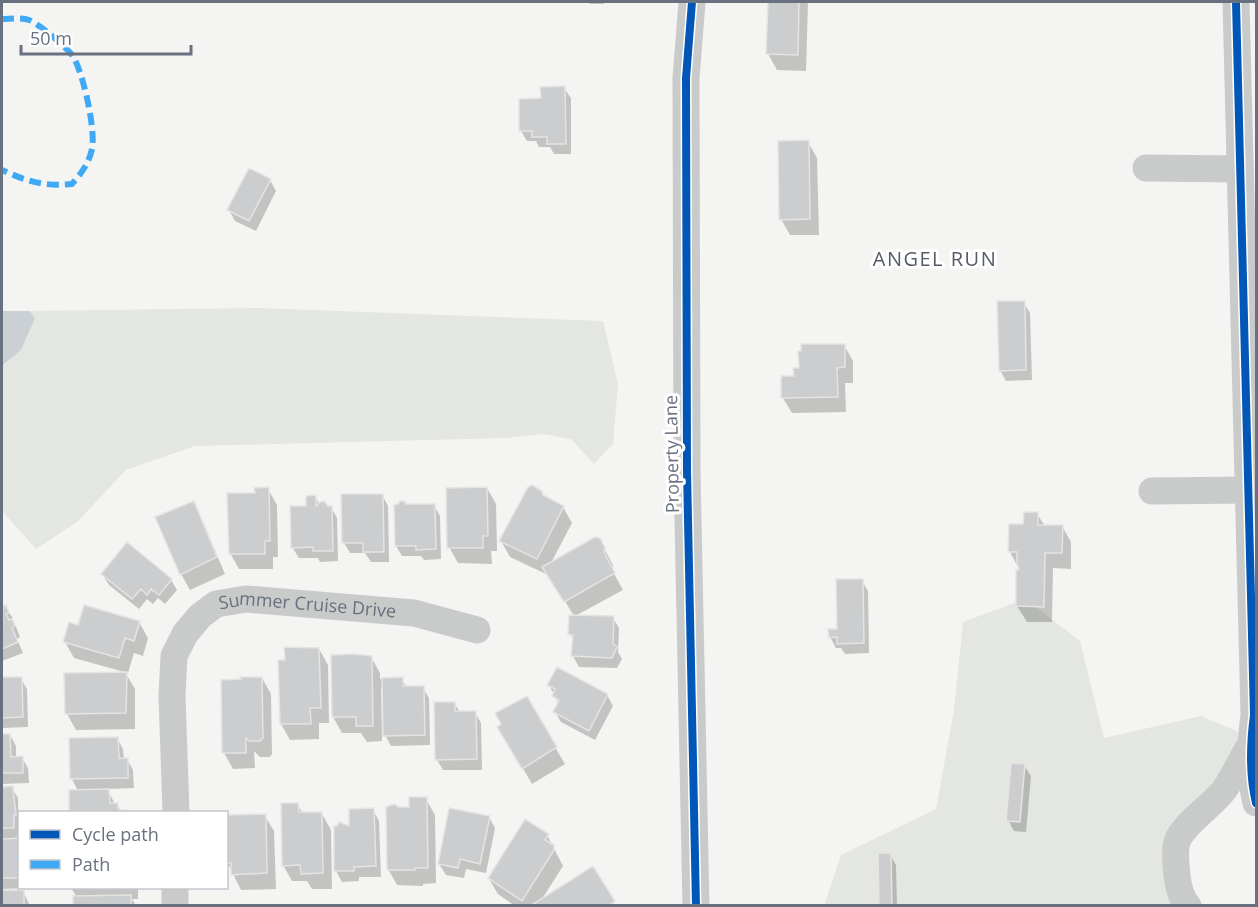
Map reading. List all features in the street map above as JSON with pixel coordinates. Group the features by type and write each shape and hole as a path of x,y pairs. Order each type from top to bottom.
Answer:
{"street":[{"name":"Property Lane","path":"692,2 686,78 687,471 696,906"},
{"path":"1236,2 1254,715 1250,744 1251,783 1257,803"},
{"path":"1146,168 1240,169"},
{"path":"1152,491 1248,490"},
{"name":"Summer Cruise Drive","path":"176,811 172,696 174,656 185,634 200,616 216,604 246,600 414,613 477,630"},
{"path":"1188,906 1178,883 1177,841 1191,822 1224,789 1250,744"},
{"path":"175,906 176,889"}],"shaded area":[{"path":"258,308 603,321 618,384 613,444 594,464 571,439 543,434 505,438 195,446 126,470 77,522 36,549 2,511 2,369 26,340 35,319 30,311"},
{"path":"2,311 30,311 35,319 21,350 4,364 2,369"},
{"path":"1025,599 1080,641 1104,738 1201,716 1239,732 1229,757 1202,795 1172,905 824,906 841,855 936,809 954,710 963,622"}],"building":[{"path":"768,2 799,2 798,55 766,54"},
{"path":"565,86 566,144 547,144 547,137 532,137 532,131 519,131 519,99 541,98 540,87"},
{"path":"809,140 810,219 779,220 778,141"},
{"path":"249,168 271,179 249,221 227,210"},
{"path":"997,301 1025,301 1026,370 999,371"},
{"path":"801,344 845,344 845,367 837,368 838,397 781,398 781,376 794,376 793,368 799,368 798,351 801,351"},
{"path":"532,485 542,491 543,495 564,506 537,559 499,541 528,487"},
{"path":"269,487 270,541 265,541 265,554 229,554 227,493 255,493 254,488"},
{"path":"487,487 488,536 483,536 483,548 447,548 446,488"},
{"path":"341,494 383,494 384,552 363,552 363,543 342,543"},
{"path":"316,495 316,506 324,501 328,506 332,506 333,551 313,551 313,547 291,548 290,506 306,506 306,496"},
{"path":"194,501 217,557 180,575 155,517"},
{"path":"400,501 406,504 435,504 436,549 416,550 416,546 395,546 394,505"},
{"path":"1024,512 1038,512 1038,525 1063,525 1062,553 1045,553 1044,607 1016,606 1016,570 1019,570 1017,552 1008,552 1009,524 1023,524"},
{"path":"595,537 600,538 605,548 604,552 615,573 564,602 542,567"},
{"path":"127,542 172,579 159,595 151,589 147,595 141,589 132,599 101,574"},
{"path":"836,579 863,579 864,643 837,644 837,637 829,638 828,629 837,629"},
{"path":"3,604 6,605 9,613 6,614 9,620 12,619 15,626 12,628 18,642 2,649"},
{"path":"84,605 140,621 134,641 125,638 119,658 63,642 69,622 78,625"},
{"path":"569,615 614,616 613,644 617,647 612,658 571,656 573,635 568,634"},
{"path":"284,647 319,648 321,708 310,708 311,724 280,724 278,660 285,660"},
{"path":"331,655 372,656 373,726 356,726 356,717 332,717"},
{"path":"557,667 608,694 589,731 553,712 559,700 552,696 555,689 547,685"},
{"path":"127,672 126,713 65,714 64,673"},
{"path":"2,677 22,677 23,717 2,718"},
{"path":"240,677 262,677 263,738 260,741 249,741 246,738 246,753 222,753 221,680 241,679"},
{"path":"403,677 403,686 424,686 425,735 383,736 382,678"},
{"path":"527,696 557,747 522,769 497,727 501,724 495,713"},
{"path":"434,702 455,702 455,711 476,711 477,759 435,760"},
{"path":"2,734 10,734 11,757 23,756 23,773 2,773"},
{"path":"118,737 119,758 128,758 128,778 70,779 69,738"},
{"path":"1011,763 1025,764 1020,822 1006,821"},
{"path":"13,786 16,815 14,815 14,828 2,828 2,787"},
{"path":"109,789 110,803 118,803 118,810 127,811 69,811 69,790"},
{"path":"409,797 427,797 428,868 387,870 386,807 395,804 398,807 409,807"},
{"path":"281,803 298,803 299,812 322,812 323,873 301,874 300,865 282,866"},
{"path":"374,808 376,866 354,867 354,871 334,871 334,826 337,826 339,822 349,826 349,809"},
{"path":"449,808 490,816 480,864 460,859 458,868 438,864"},
{"path":"266,814 267,873 231,875 231,863 228,863 228,815"},
{"path":"525,819 549,834 545,840 554,845 554,850 522,901 488,878"},
{"path":"18,838 18,878 2,878 2,839"},
{"path":"878,853 891,853 892,906 879,906"},
{"path":"593,866 615,901 608,906 530,906"},
{"path":"2,890 24,890 24,906 2,906"},
{"path":"131,895 131,906 73,906 73,896"}],"marked path":[{"path":"2,19 23,19 33,22 72,55 84,87 93,140 87,164 72,184 53,185 36,182 2,170"}],"cycle path":[{"path":"692,2 686,78 687,471 696,906"},
{"path":"1236,2 1254,715 1251,759 1256,803"}],"district":[{"name":"ANGEL RUN","path":"935,259"}]}
